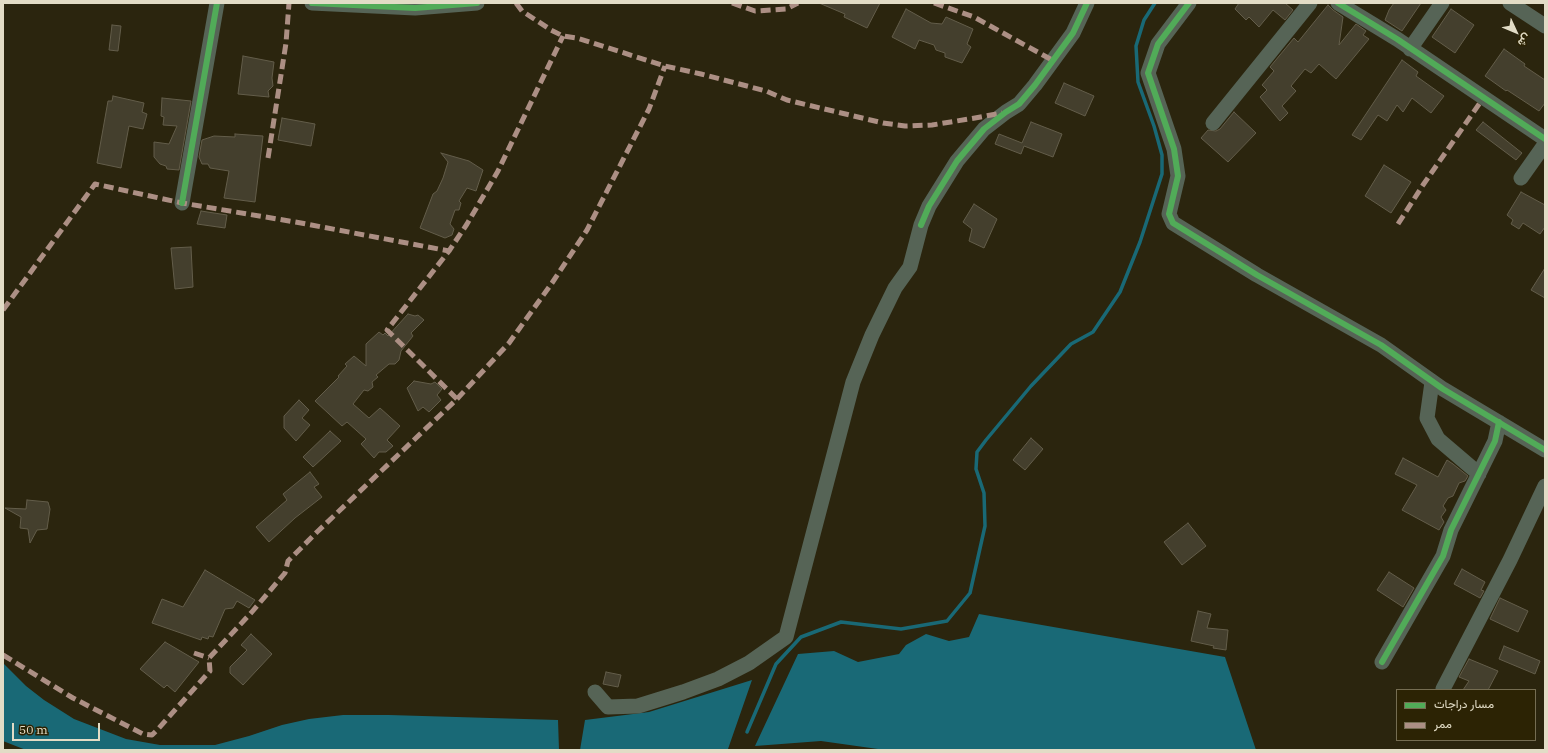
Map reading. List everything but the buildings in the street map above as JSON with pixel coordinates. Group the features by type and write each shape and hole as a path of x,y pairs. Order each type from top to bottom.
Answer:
{"street":[{"path":"182,203 217,3"},
{"path":"312,3 415,8 476,3"},
{"path":"595,692 608,707 638,706 718,679 749,663 786,637 853,382 885,308 895,288 910,267 921,225 929,206 957,162 984,129 1019,104 1023,99 1073,33 1087,3"},
{"path":"1189,3 1158,44 1148,73 1174,148 1178,176 1170,214 1173,222 1257,275 1381,345 1432,382 1545,450"},
{"path":"1213,122 1310,3"},
{"path":"1338,3 1397,39 1545,139"},
{"path":"1410,48 1442,3"},
{"path":"1510,3 1545,26"},
{"path":"1521,178 1545,144"},
{"path":"1432,382 1427,418 1438,438 1478,474"},
{"path":"1382,662 1443,556 1451,530 1495,441 1499,422"},
{"path":"1443,689 1510,560 1545,486"}],"water":[{"path":"979,614 1225,657 1256,750 885,750 821,741 755,746 798,654 834,651 858,662 899,654 906,645 926,634 949,641 969,637"},
{"path":"3,663 26,686 44,700 74,719 126,739 160,745 215,745 282,725 309,719 343,715 389,715 558,720 559,750 26,750 3,741"},
{"path":"752,680 728,749 580,750 585,720 649,712"}],"waterway":[{"path":"747,732 776,664 801,637 841,622 901,629 947,621 970,593 985,526 984,493 976,469 977,452 1031,386 1071,344 1093,332 1120,292 1140,242 1162,174 1162,155 1154,126 1138,82 1136,46 1144,20 1155,3"}],"marked path":[{"path":"268,158 286,43 289,3"},
{"path":"516,3 522,11 563,36 577,38 665,66 766,91 787,100 883,123 905,126 932,125 1002,113"},
{"path":"732,3 755,11 786,9 798,3"},
{"path":"934,3 974,17 1052,60"},
{"path":"3,655 73,698 143,734 152,735 210,671 209,658 251,613 285,573 288,561 457,399 387,330 449,251 467,224 498,171 563,36"},
{"path":"457,399 509,343 552,283 587,230 649,109 665,66"},
{"path":"1398,224 1484,97"},
{"path":"3,310 95,184 182,203 301,223 449,251"},
{"path":"194,653 209,658"}],"cycle path":[{"path":"182,203 217,3"},
{"path":"312,3 415,8 477,3"},
{"path":"921,225 929,206 957,161 984,129 1019,104 1035,85 1073,33 1087,3"},
{"path":"1189,3 1158,44 1148,73 1174,149 1178,176 1169,214 1173,223 1257,275 1381,345 1443,389 1545,450"},
{"path":"1338,3 1397,39 1545,139"},
{"path":"1382,662 1443,556 1451,530 1495,441 1499,422"}]}
